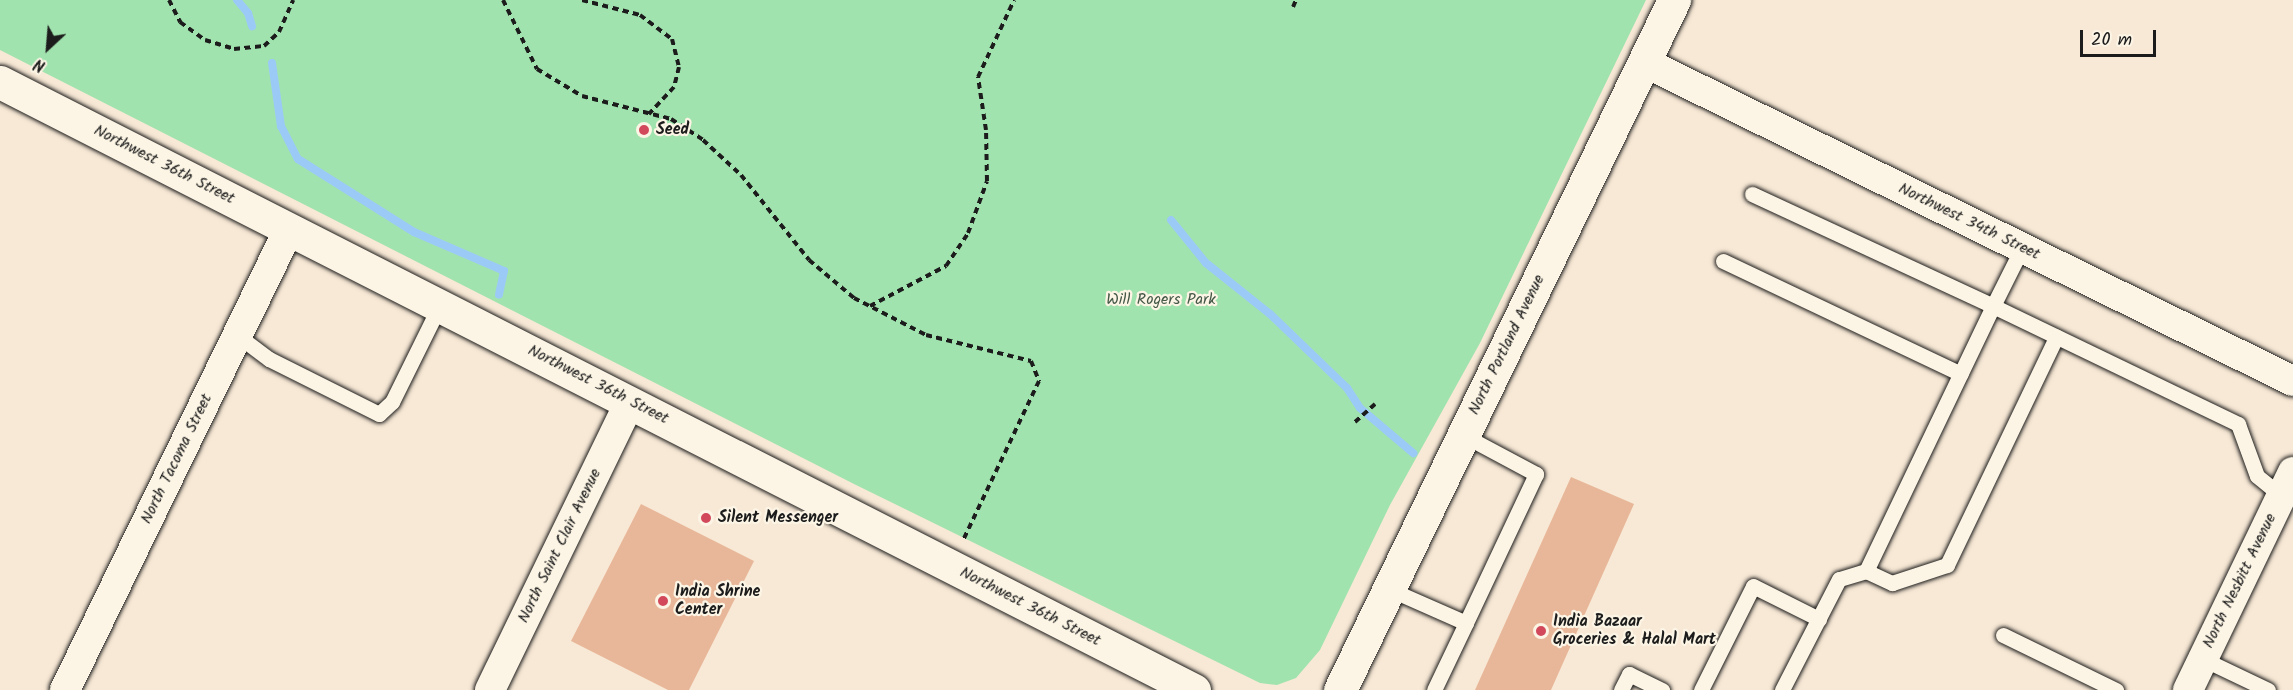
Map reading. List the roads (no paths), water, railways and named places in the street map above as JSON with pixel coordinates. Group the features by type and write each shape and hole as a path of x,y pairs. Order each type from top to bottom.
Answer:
{"main road":[{"name":"North Portland Avenue","path":"1340,690 1674,0"},
{"name":"Northwest 36th Street","path":"0,82 1194,690"}],"street":[{"name":"Northwest 34th Street","path":"1644,62 2293,381"},
{"name":"North Tacoma Street","path":"65,690 289,229"},
{"name":"North Saint Clair Avenue","path":"490,690 630,402"},
{"name":"North Nesbitt Avenue","path":"2188,690 2287,484"}],"lane":[{"path":"1752,194 1993,306 2238,424 2257,476 2287,484"},
{"path":"1866,571 2022,248"},
{"path":"1723,261 1961,374"},
{"path":"237,335 269,359 379,414 392,402 440,305"},
{"path":"1782,690 1839,579 1866,571 1892,582 1947,565 2056,337"},
{"path":"1434,690 1536,474 1463,435"},
{"path":"1701,690 1753,586 1819,619"},
{"path":"1389,589 1466,623"},
{"path":"2003,635 2116,690"},
{"path":"2203,659 2268,690"},
{"path":"1621,690 1629,674 1662,690"}],"waterway":[{"path":"237,0 248,13 252,26"},
{"path":"272,63 281,126 298,159 414,232 504,271 499,294"},
{"path":"1171,220 1206,263 1270,314 1347,388 1360,408 1413,453"}],"place":[{"name":"Seed","path":"644,130"},
{"name":"Silent Messenger","path":"706,518"},
{"name":"India Shrine Center","path":"663,601"},
{"name":"India Bazaar Groceries & Halal Mart","path":"1541,631"}],"park label":[{"name":"Will Rogers Park","path":"1161,300"}]}
